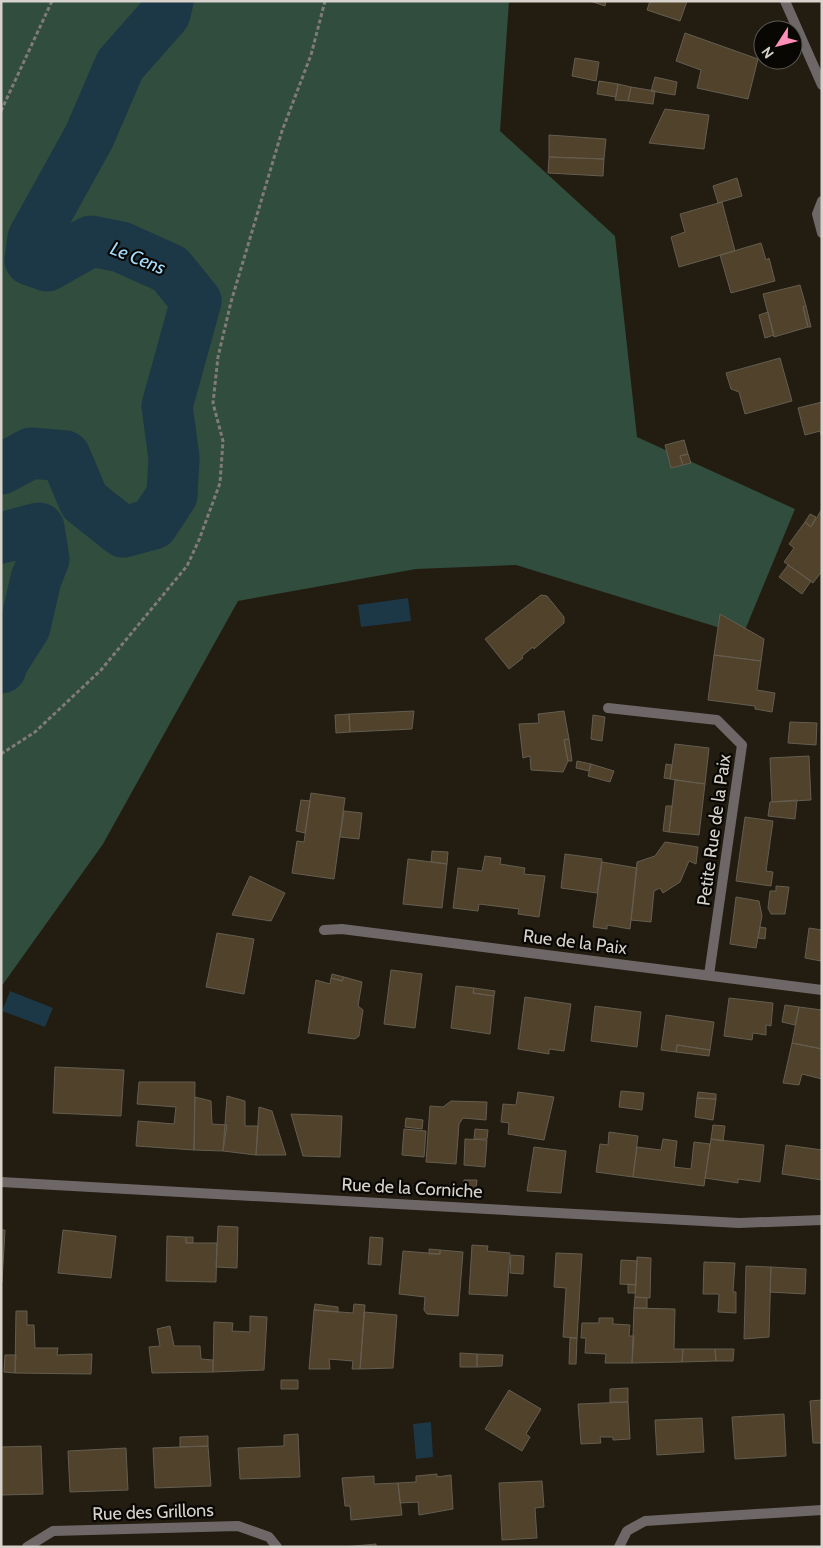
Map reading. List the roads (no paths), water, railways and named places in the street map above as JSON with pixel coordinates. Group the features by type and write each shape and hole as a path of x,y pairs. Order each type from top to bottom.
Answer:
{"street":[{"path":"785,1 822,85"},
{"path":"822,201 817,214 822,233"},
{"name":"Petite Rue de la Paix","path":"608,708 717,720 742,745 709,975"},
{"name":"Rue de la Paix","path":"324,930 342,929 822,990"},
{"name":"Rue de la Corniche","path":"1,1182 739,1223 822,1220"},
{"path":"620,1547 627,1530 645,1521 822,1510"},
{"name":"Rue des Grillons","path":"27,1547 53,1531 238,1526 269,1537 277,1547"}],"water":[{"path":"408,598 411,621 361,627 358,605"},
{"path":"10,991 53,1008 45,1027 2,1011"},
{"path":"431,1422 433,1457 416,1459 413,1424"}],"waterway":[{"name":"Le Cens","path":"1,469 31,453 65,456 84,501 123,532 153,524 172,495 174,458 167,406 196,301 170,269 121,247 91,241 47,266 30,260 33,238 89,137 120,65 165,14 168,1"},
{"name":"Le Cens","path":"1,538 39,528 44,559 36,579 25,627 2,663 1,668"}]}
